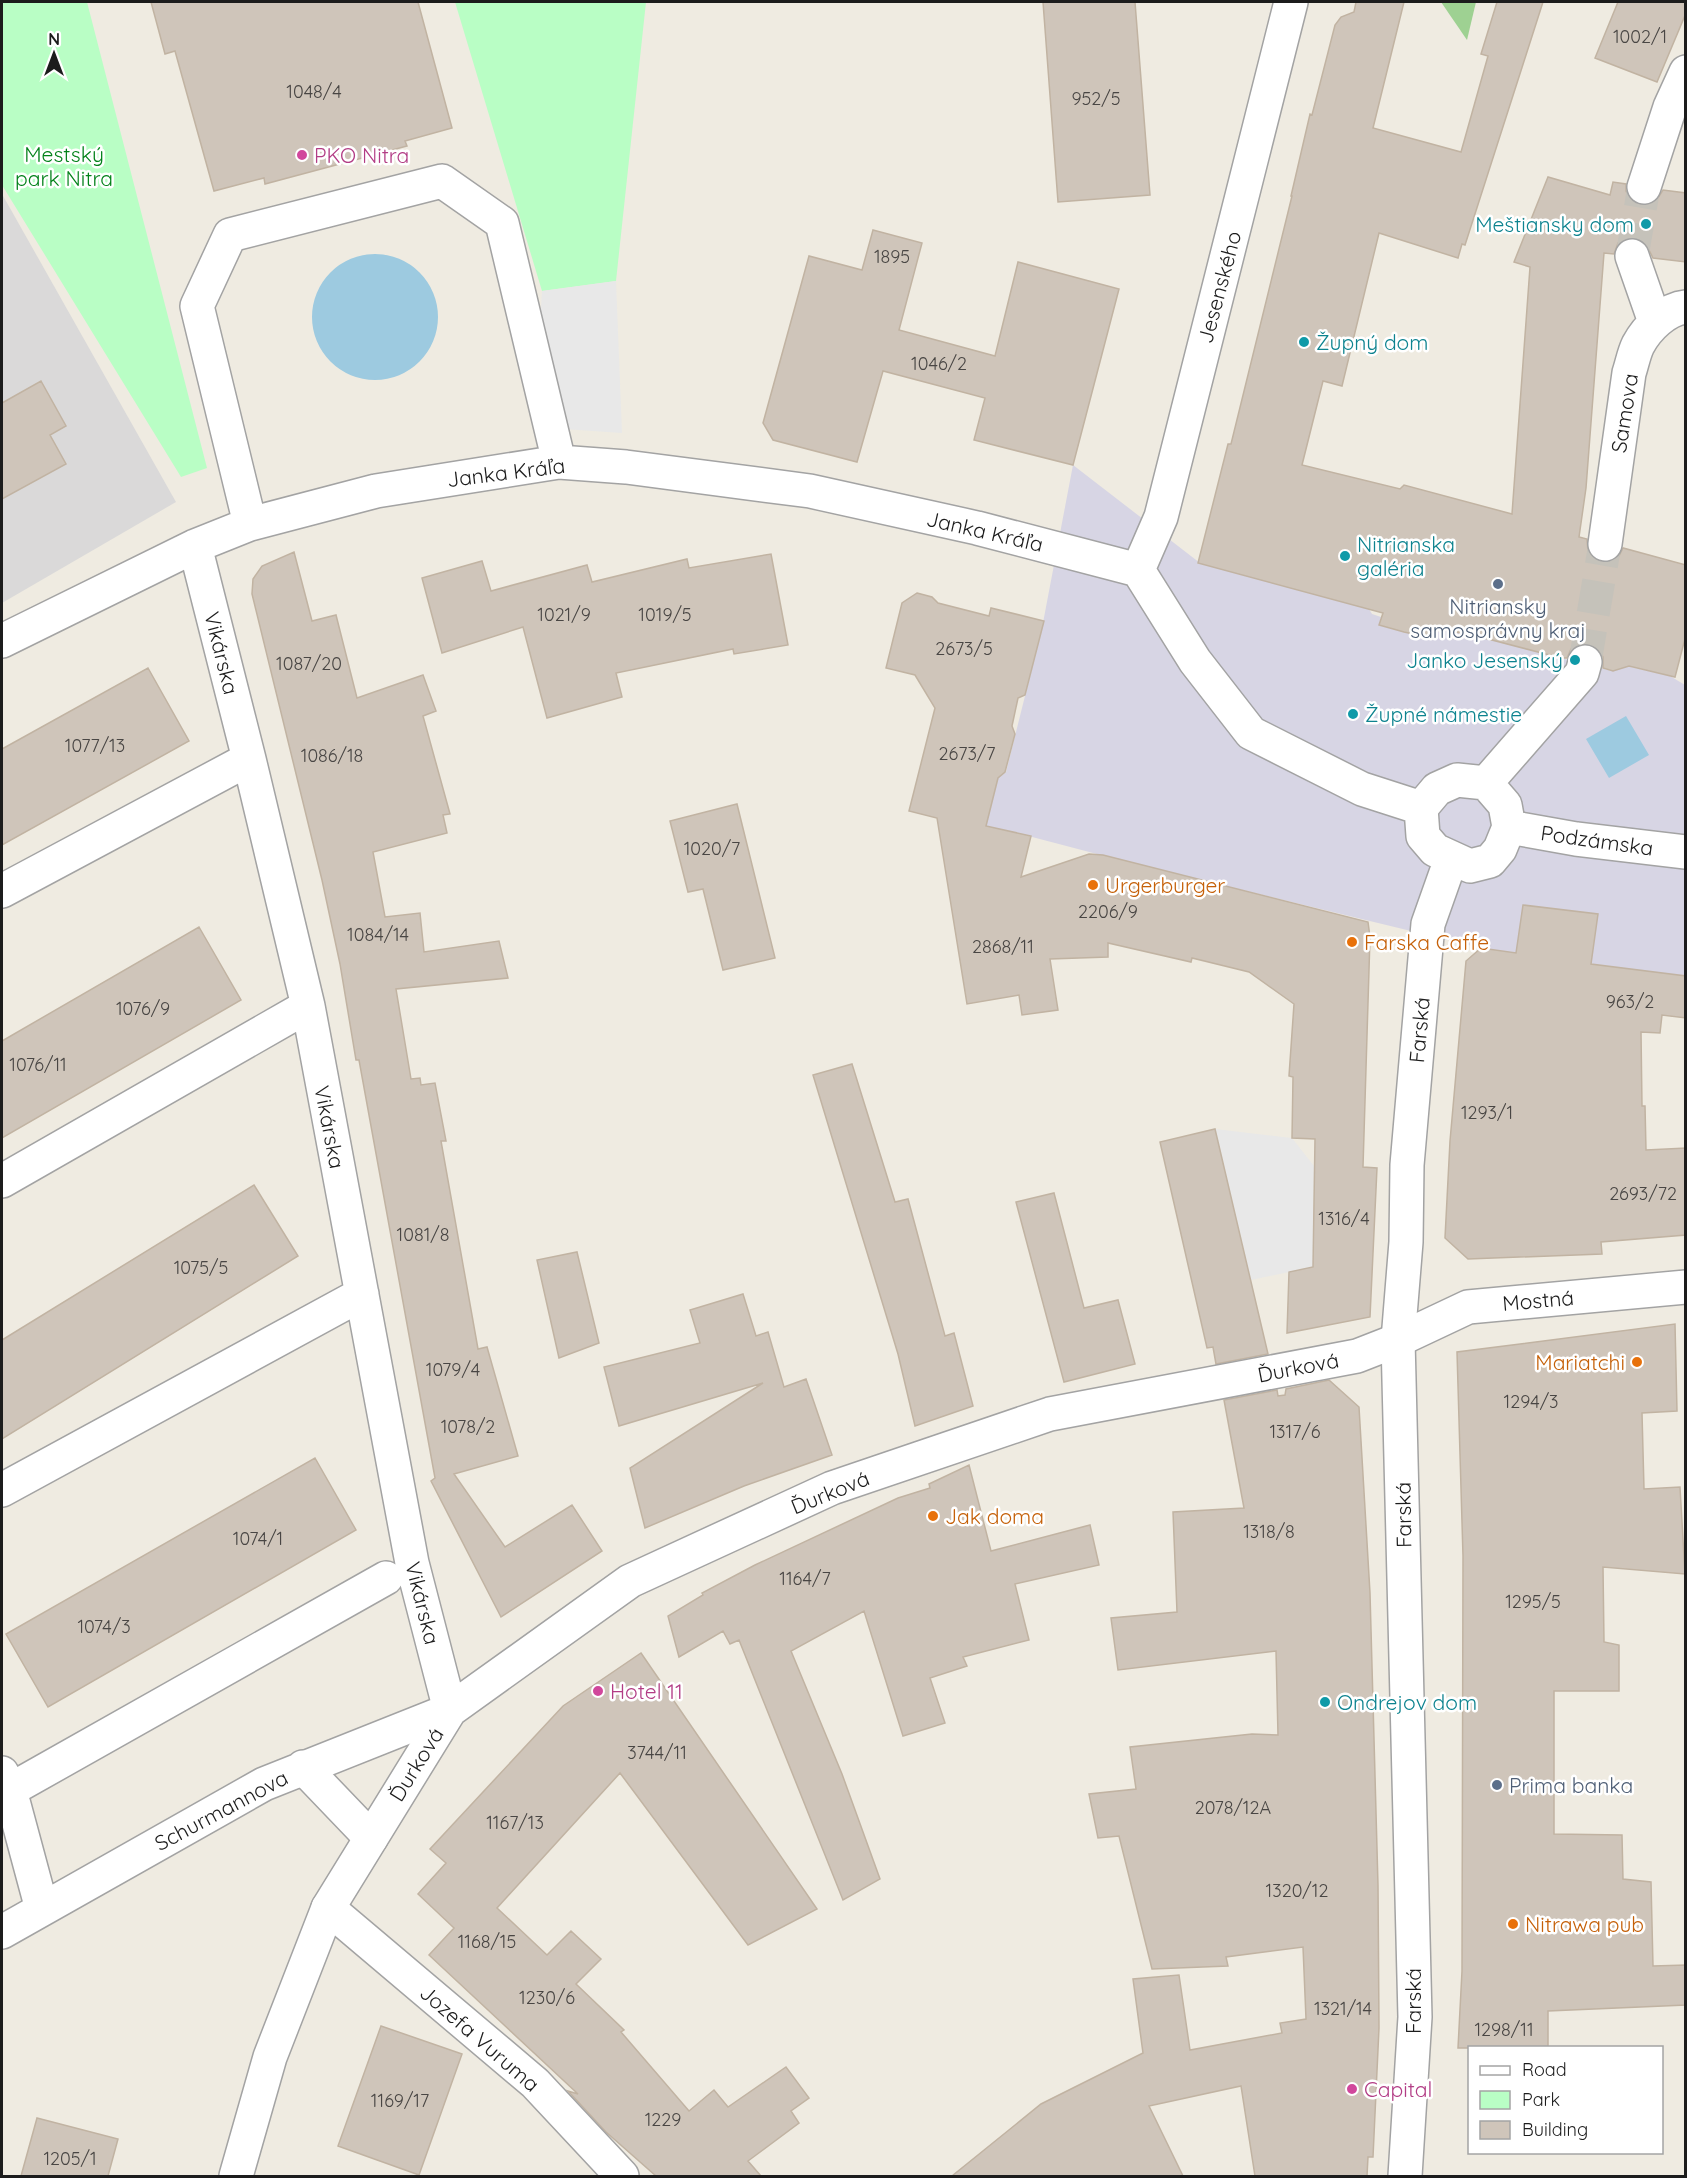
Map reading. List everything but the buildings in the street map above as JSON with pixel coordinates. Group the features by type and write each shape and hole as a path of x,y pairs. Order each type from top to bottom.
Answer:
{"street":[{"name":"Jesenského","path":"1138,570 1161,517 1291,2"},
{"path":"1644,187 1670,107 1686,72"},
{"path":"250,524 197,306 230,235 442,181 502,223 559,462"},
{"path":"1632,256 1655,322"},
{"name":"Samova","path":"1605,544 1629,373 1638,345 1655,322 1678,307 1686,307"},
{"name":"Janka Kráľa","path":"2,641 195,546 250,524 376,491 559,462 626,467 810,491 977,528 1138,570"},
{"name":"Vikárska","path":"195,546 308,1006 412,1563 450,1710"},
{"path":"1138,570 1195,661 1251,733 1362,789 1421,808"},
{"path":"1486,783 1582,673 1585,662"},
{"path":"2,891 249,759"},
{"path":"1457,780 1486,783 1505,805 1509,827 1500,849 1490,861 1470,866 1435,850 1423,836 1421,808 1437,789 1457,780"},
{"name":"Podzámska","path":"1509,827 1576,840 1686,852"},
{"name":"Farská","path":"1405,2176 1415,2017 1398,1340 1406,1242 1407,1166 1428,924 1451,859"},
{"path":"2,1180 308,1006"},
{"name":"Mostná","path":"1398,1340 1468,1307 1686,1287"},
{"path":"2,1490 362,1294"},
{"name":"Ďurková","path":"236,2176 270,2057 328,1908 450,1710 630,1581 832,1488 1050,1414 1357,1356 1398,1340"},
{"path":"42,1909 6,1782 386,1578"},
{"name":"Schurmannova","path":"2,1932 264,1784 450,1710"},
{"path":"303,1767 371,1838"},
{"name":"Jozefa Vuruma","path":"328,1908 535,2083 622,2176"}],"shaded area":[{"path":"2,194 176,502 2,603"},
{"path":"616,281 622,433 534,427 542,291"},
{"name":"Župné námestie","path":"1073,465 1200,563 1369,609 1372,614 1381,617 1379,625 1405,632 1427,637 1429,629 1439,632 1443,629 1465,633 1612,671 1618,664 1670,676 1685,685 1685,977 1481,948 1135,864 1006,830 985,830 998,778 1006,772 1042,628"},
{"path":"1215,1129 1292,1138 1314,1166 1313,1267 1251,1280"}],"green space":[{"name":"Mestský park Nitra","path":"2,2 87,2 207,468 181,477 2,185"},
{"path":"455,2 646,2 616,281 542,291"},
{"path":"1441,2 1476,2 1467,40"}],"water":[{"path":"375,254 399,259 420,272 433,293 438,317 433,341 420,362 399,375 375,380 351,375 330,362 317,341 312,317 317,293 330,272 351,259"},
{"path":"1626,716 1649,755 1609,778 1586,739"}],"tunnel":[{"path":"1632,256 1644,187"},
{"path":"1585,662 1605,544"}],"place":[{"name":"PKO Nitra","path":"302,155"},
{"name":"Meštiansky dom","path":"1646,224"},
{"name":"Župný dom","path":"1304,342"},
{"name":"Nitrianska galéria","path":"1345,556"},
{"name":"Nitriansky samosprávny kraj","path":"1498,584"},
{"name":"Janko Jesenský","path":"1575,660"},
{"name":"Župné námestie","path":"1353,714"},
{"name":"Urgerburger","path":"1093,885"},
{"name":"Farska Caffe","path":"1352,942"},
{"name":"Mariatchi","path":"1637,1362"},
{"name":"Jak doma","path":"933,1516"},
{"name":"Hotel 11","path":"598,1691"},
{"name":"Ondrejov dom","path":"1325,1702"},
{"name":"Prima banka","path":"1497,1785"},
{"name":"Nitrawa pub","path":"1513,1924"},
{"name":"Capital","path":"1352,2089"}]}
